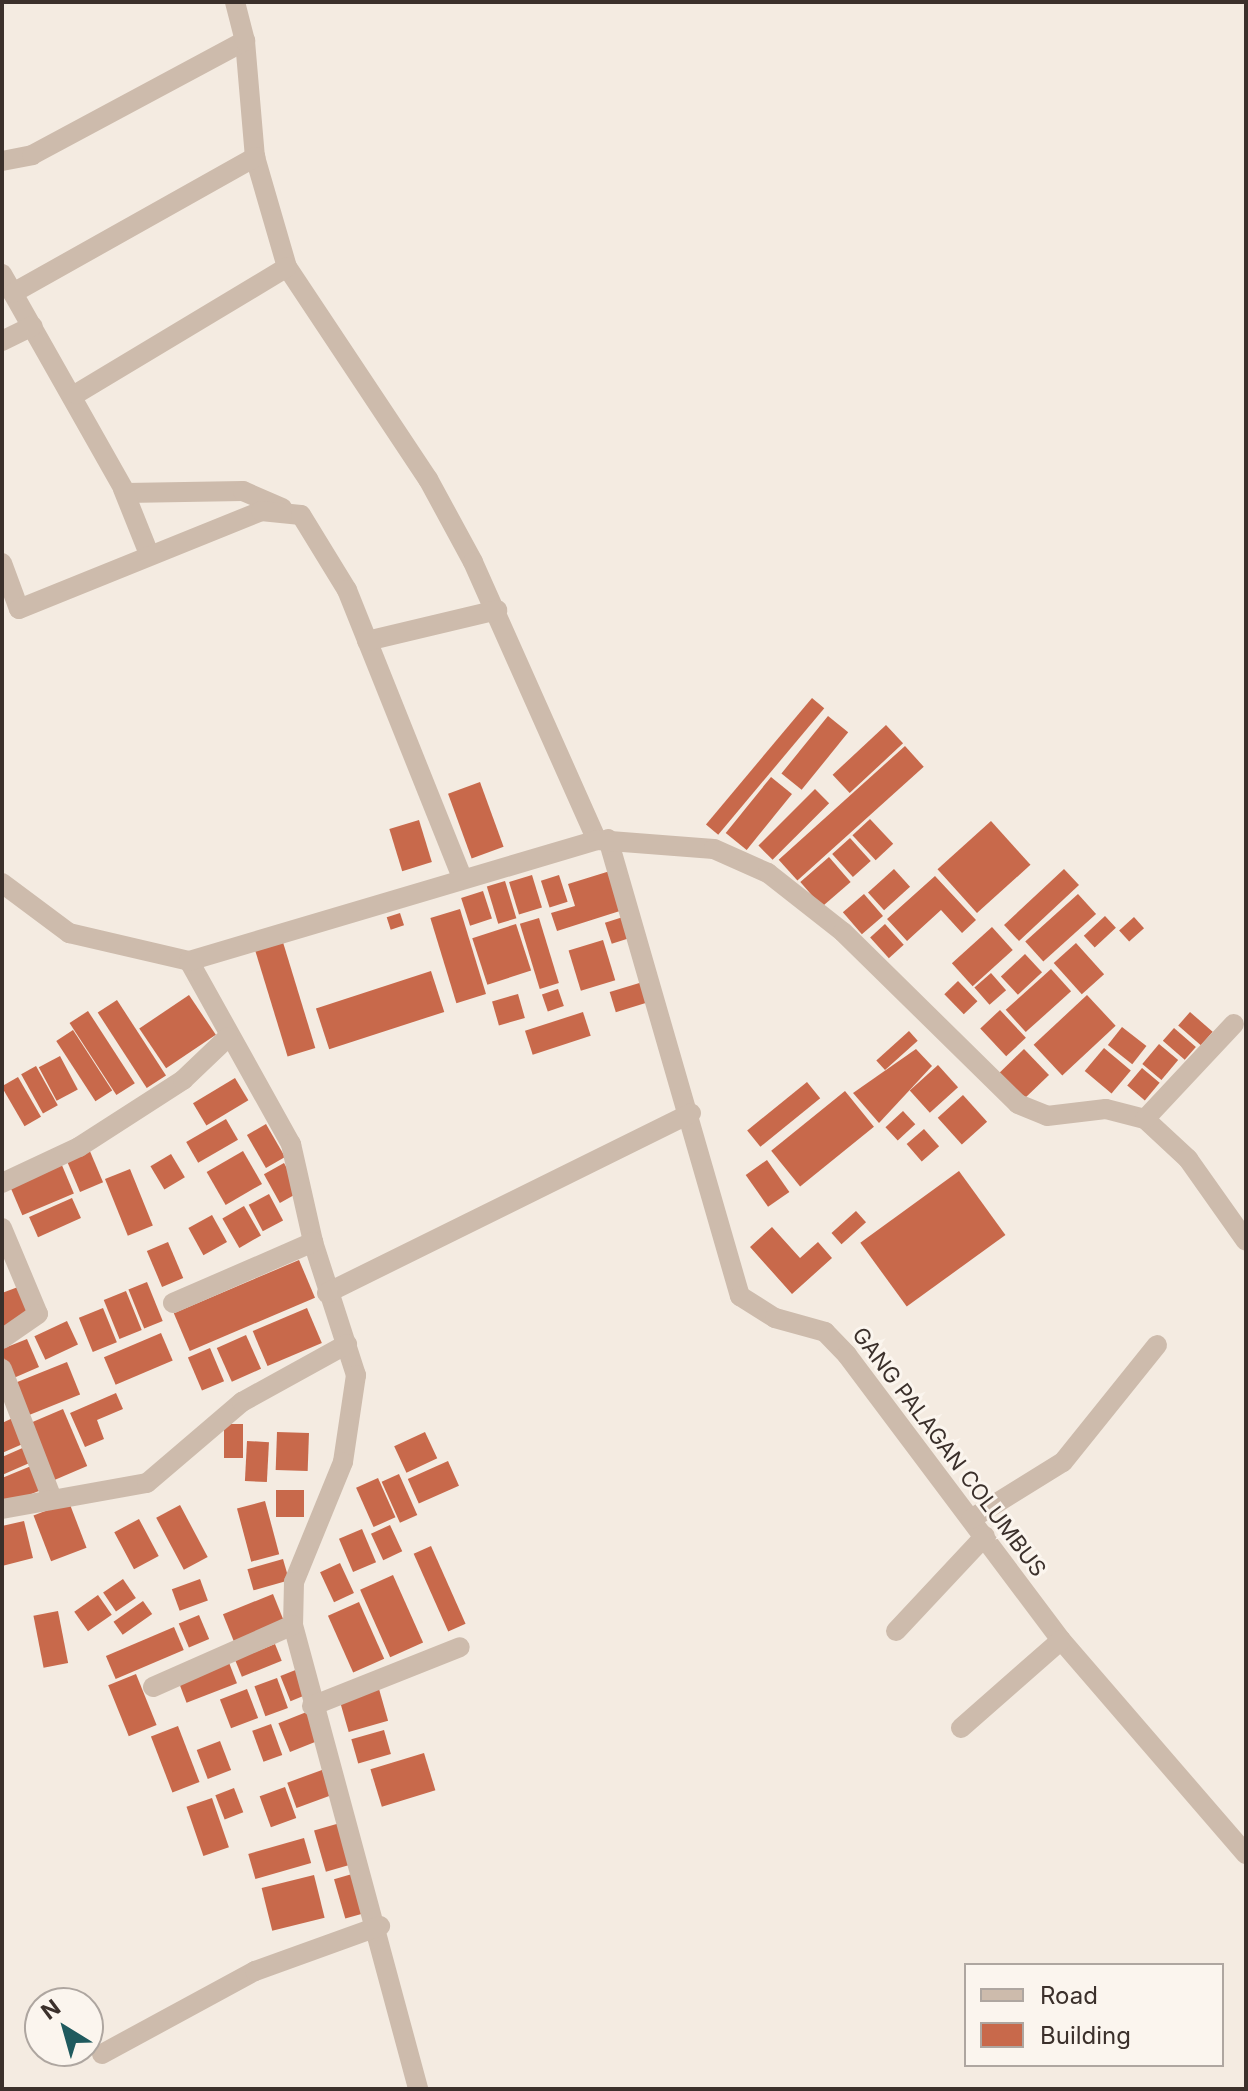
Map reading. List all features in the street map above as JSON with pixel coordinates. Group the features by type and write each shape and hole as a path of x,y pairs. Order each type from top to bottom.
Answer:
{"street":[{"name":"GANG PALAGAN COLUMBUS","path":"235,2 245,41 255,157 287,267 428,479 497,610 603,840 691,1113 740,1296 775,1318 825,1332 985,1536 1061,1640 1246,1854"},
{"path":"2,161 32,155 245,41"},
{"path":"13,293 255,157"},
{"path":"76,394 287,267"},
{"path":"2,274 76,394 123,489 149,554"},
{"path":"2,341 33,326"},
{"path":"123,489 243,491 301,515 329,556 367,641 462,878"},
{"path":"2,563 19,609 149,554 283,508"},
{"path":"367,641 497,610"},
{"path":"2,883 69,933 189,961 462,878 603,840 686,842 746,859 843,932 1018,1104 1047,1116 1106,1109 1145,1119 1188,1159 1246,1241"},
{"path":"189,961 228,1037 291,1144 327,1293 347,1344 355,1411 343,1462 294,1582 293,1625 312,1706 380,1926 418,2089"},
{"path":"1145,1119 1234,1024"},
{"path":"2,1183 79,1147 183,1080 228,1037"},
{"path":"327,1293 691,1113"},
{"path":"2,1228 38,1314 2,1339"},
{"path":"173,1303 313,1242"},
{"path":"2,1509 51,1496 112,1493 147,1483 242,1402 347,1344"},
{"path":"971,1519 1063,1462 1157,1345"},
{"path":"2,1369 51,1496"},
{"path":"896,1631 985,1536"},
{"path":"153,1687 293,1625"},
{"path":"961,1728 1061,1640"},
{"path":"312,1706 460,1647"},
{"path":"104,2053 255,1971 380,1926"}],"building":[{"path":"812,698 824,708 718,835 706,824"},
{"path":"828,716 848,732 802,790 781,774"},
{"path":"886,725 903,743 850,793 833,775"},
{"path":"905,746 924,767 797,881 779,860"},
{"path":"771,777 792,794 747,850 726,833"},
{"path":"480,782 504,847 472,858 448,794"},
{"path":"815,789 829,803 773,860 758,846"},
{"path":"870,819 893,844 876,860 852,835"},
{"path":"419,820 432,862 402,871 389,829"},
{"path":"991,821 1030,865 977,913 937,869"},
{"path":"850,838 871,861 853,877 832,854"},
{"path":"829,857 851,882 822,907 800,882"},
{"path":"894,869 910,887 884,910 868,892"},
{"path":"1064,869 1079,885 1019,941 1004,925"},
{"path":"610,871 623,910 557,931 551,913 575,906 568,884"},
{"path":"532,875 542,908 519,915 509,882"},
{"path":"559,875 568,902 550,908 541,881"},
{"path":"935,876 976,920 962,933 941,910 907,941 887,919"},
{"path":"505,881 516,918 498,924 487,887"},
{"path":"483,891 492,919 470,926 461,898"},
{"path":"864,894 883,916 862,934 843,912"},
{"path":"1078,894 1096,914 1043,962 1025,942"},
{"path":"460,909 486,994 456,1003 430,918"},
{"path":"400,913 404,925 391,930 387,917"},
{"path":"1105,916 1116,928 1095,947 1084,936"},
{"path":"623,917 630,938 612,944 605,923"},
{"path":"1134,917 1144,928 1129,942 1119,930"},
{"path":"539,918 559,983 540,989 520,924"},
{"path":"516,924 531,971 487,985 472,938"},
{"path":"885,924 904,945 889,958 870,937"},
{"path":"992,927 1013,950 973,986 952,963"},
{"path":"282,939 315,1048 288,1056 254,947"},
{"path":"603,940 615,980 581,991 569,951"},
{"path":"1076,943 1104,974 1082,994 1054,963"},
{"path":"1025,954 1042,972 1018,995 1001,977"},
{"path":"1051,969 1071,991 1026,1032 1006,1010"},
{"path":"431,971 444,1012 329,1049 316,1008"},
{"path":"991,973 1006,990 989,1005 974,987"},
{"path":"646,981 652,1001 616,1012 610,992"},
{"path":"958,981 977,1001 964,1014 944,994"},
{"path":"558,989 564,1006 548,1012 542,995"},
{"path":"518,994 525,1018 499,1025 492,1001"},
{"path":"189,995 216,1035 166,1068 139,1029"},
{"path":"1087,995 1116,1026 1062,1076 1034,1045"},
{"path":"117,1000 166,1075 147,1088 98,1013"},
{"path":"1000,1010 1026,1038 1006,1056 980,1028"},
{"path":"88,1011 135,1083 116,1095 70,1023"},
{"path":"583,1012 591,1036 533,1055 525,1031"},
{"path":"1190,1012 1213,1032 1201,1045 1178,1026"},
{"path":"1122,1027 1146,1046 1132,1064 1108,1045"},
{"path":"1174,1028 1196,1047 1185,1060 1163,1041"},
{"path":"73,1030 112,1090 95,1101 56,1041"},
{"path":"909,1031 918,1041 885,1070 876,1060"},
{"path":"1159,1044 1178,1060 1161,1080 1142,1064"},
{"path":"1104,1048 1131,1070 1112,1093 1085,1071"},
{"path":"916,1049 932,1066 879,1123 853,1093"},
{"path":"1024,1049 1049,1075 1022,1101 997,1075"},
{"path":"60,1056 78,1090 57,1101 39,1067"},
{"path":"938,1065 958,1087 930,1113 910,1090"},
{"path":"36,1066 58,1105 43,1114 21,1074"},
{"path":"1142,1068 1160,1083 1145,1100 1127,1086"},
{"path":"18,1077 41,1117 25,1126 2,1087"},
{"path":"235,1078 248,1100 206,1126 193,1103"},
{"path":"807,1082 820,1098 760,1147 747,1130"},
{"path":"845,1091 874,1127 800,1187 771,1151"},
{"path":"963,1095 987,1122 962,1145 938,1118"},
{"path":"903,1111 915,1124 898,1141 885,1127"},
{"path":"226,1119 238,1140 198,1163 186,1142"},
{"path":"266,1124 285,1157 266,1168 247,1135"},
{"path":"924,1129 939,1146 922,1161 907,1144"},
{"path":"89,1149 103,1182 80,1192 66,1159"},
{"path":"243,1151 262,1184 226,1205 207,1172"},
{"path":"171,1154 185,1177 164,1190 150,1166"},
{"path":"767,1160 789,1192 768,1207 746,1175"},
{"path":"61,1163 74,1193 22,1215 9,1185"},
{"path":"284,1163 300,1192 280,1203 264,1174"},
{"path":"130,1169 153,1226 128,1236 105,1179"},
{"path":"959,1171 1005,1235 907,1307 860,1243"},
{"path":"269,1194 283,1220 263,1231 249,1205"},
{"path":"72,1198 81,1218 38,1237 29,1217"},
{"path":"244,1206 261,1235 239,1248 222,1218"},
{"path":"856,1211 866,1222 842,1244 831,1233"},
{"path":"212,1215 227,1242 203,1255 188,1228"},
{"path":"772,1227 800,1258 818,1242 832,1258 792,1294 750,1247"},
{"path":"168,1242 183,1278 162,1287 147,1251"},
{"path":"299,1260 315,1298 190,1351 174,1313"},
{"path":"147,1282 163,1321 144,1328 128,1289"},
{"path":"18,1287 31,1318 2,1330 2,1293"},
{"path":"126,1291 142,1330 119,1339 104,1300"},
{"path":"103,1308 117,1342 93,1352 79,1318"},
{"path":"307,1308 322,1343 268,1366 253,1331"},
{"path":"67,1321 78,1345 45,1360 34,1336"},
{"path":"161,1333 173,1361 116,1385 104,1357"},
{"path":"246,1335 261,1369 232,1382 217,1348"},
{"path":"27,1339 39,1367 9,1380 2,1349"},
{"path":"210,1348 224,1381 202,1391 188,1357"},
{"path":"67,1362 80,1394 24,1417 10,1385"},
{"path":"116,1393 123,1409 97,1420 104,1439 85,1447 70,1413"},
{"path":"63,1409 87,1466 50,1482 26,1425"},
{"path":"15,1417 25,1443 2,1453 2,1423"},
{"path":"224,1424 243,1424 243,1458 224,1458"},
{"path":"277,1432 309,1433 308,1471 276,1470"},
{"path":"425,1432 437,1458 406,1473 394,1446"},
{"path":"247,1441 269,1442 267,1482 245,1481"},
{"path":"27,1446 34,1461 2,1475 2,1457"},
{"path":"448,1461 459,1486 419,1504 408,1479"},
{"path":"36,1464 46,1488 2,1506 2,1478"},
{"path":"399,1474 417,1515 400,1523 382,1482"},
{"path":"378,1478 395,1517 374,1527 356,1488"},
{"path":"276,1490 304,1490 304,1517 276,1517"},
{"path":"265,1501 279,1554 251,1562 237,1509"},
{"path":"69,1502 87,1548 51,1561 34,1516"},
{"path":"180,1505 208,1557 184,1570 156,1518"},
{"path":"139,1519 159,1556 134,1569 114,1532"},
{"path":"24,1521 33,1558 2,1566 2,1526"},
{"path":"390,1525 402,1551 383,1560 371,1534"},
{"path":"362,1529 376,1562 353,1572 339,1539"},
{"path":"431,1546 466,1624 448,1631 414,1554"},
{"path":"283,1559 289,1580 253,1590 247,1569"},
{"path":"340,1563 354,1593 334,1602 320,1572"},
{"path":"393,1575 423,1643 390,1657 360,1590"},
{"path":"123,1579 136,1598 116,1611 103,1592"},
{"path":"200,1579 208,1601 180,1611 172,1589"},
{"path":"273,1594 285,1624 235,1644 223,1614"},
{"path":"98,1595 112,1615 88,1631 74,1612"},
{"path":"143,1601 152,1614 123,1635 114,1622"},
{"path":"359,1602 384,1659 353,1672 328,1616"},
{"path":"58,1611 68,1663 44,1668 33,1616"},
{"path":"199,1615 209,1639 189,1648 179,1624"},
{"path":"174,1627 184,1650 116,1679 106,1656"},
{"path":"275,1644 282,1661 242,1677 235,1660"},
{"path":"228,1660 237,1683 187,1703 178,1679"},
{"path":"298,1669 308,1694 290,1701 280,1676"},
{"path":"136,1674 157,1725 129,1736 108,1685"},
{"path":"277,1678 288,1708 265,1716 254,1686"},
{"path":"247,1689 258,1718 231,1728 220,1699"},
{"path":"379,1689 388,1721 349,1732 340,1700"},
{"path":"309,1711 321,1740 290,1752 278,1723"},
{"path":"271,1724 282,1755 263,1762 252,1731"},
{"path":"178,1726 200,1782 172,1792 151,1736"},
{"path":"384,1730 391,1754 358,1763 351,1739"},
{"path":"220,1741 231,1770 208,1779 197,1750"},
{"path":"424,1753 435,1790 382,1807 370,1769"},
{"path":"322,1770 331,1795 296,1808 287,1783"},
{"path":"285,1787 296,1818 271,1827 260,1796"},
{"path":"234,1788 243,1812 225,1819 215,1795"},
{"path":"212,1798 229,1847 203,1856 186,1807"},
{"path":"340,1823 352,1864 326,1872 314,1830"},
{"path":"304,1838 311,1863 255,1879 248,1854"},
{"path":"359,1872 370,1911 345,1919 334,1879"},
{"path":"314,1875 325,1918 272,1931 262,1888"}]}
